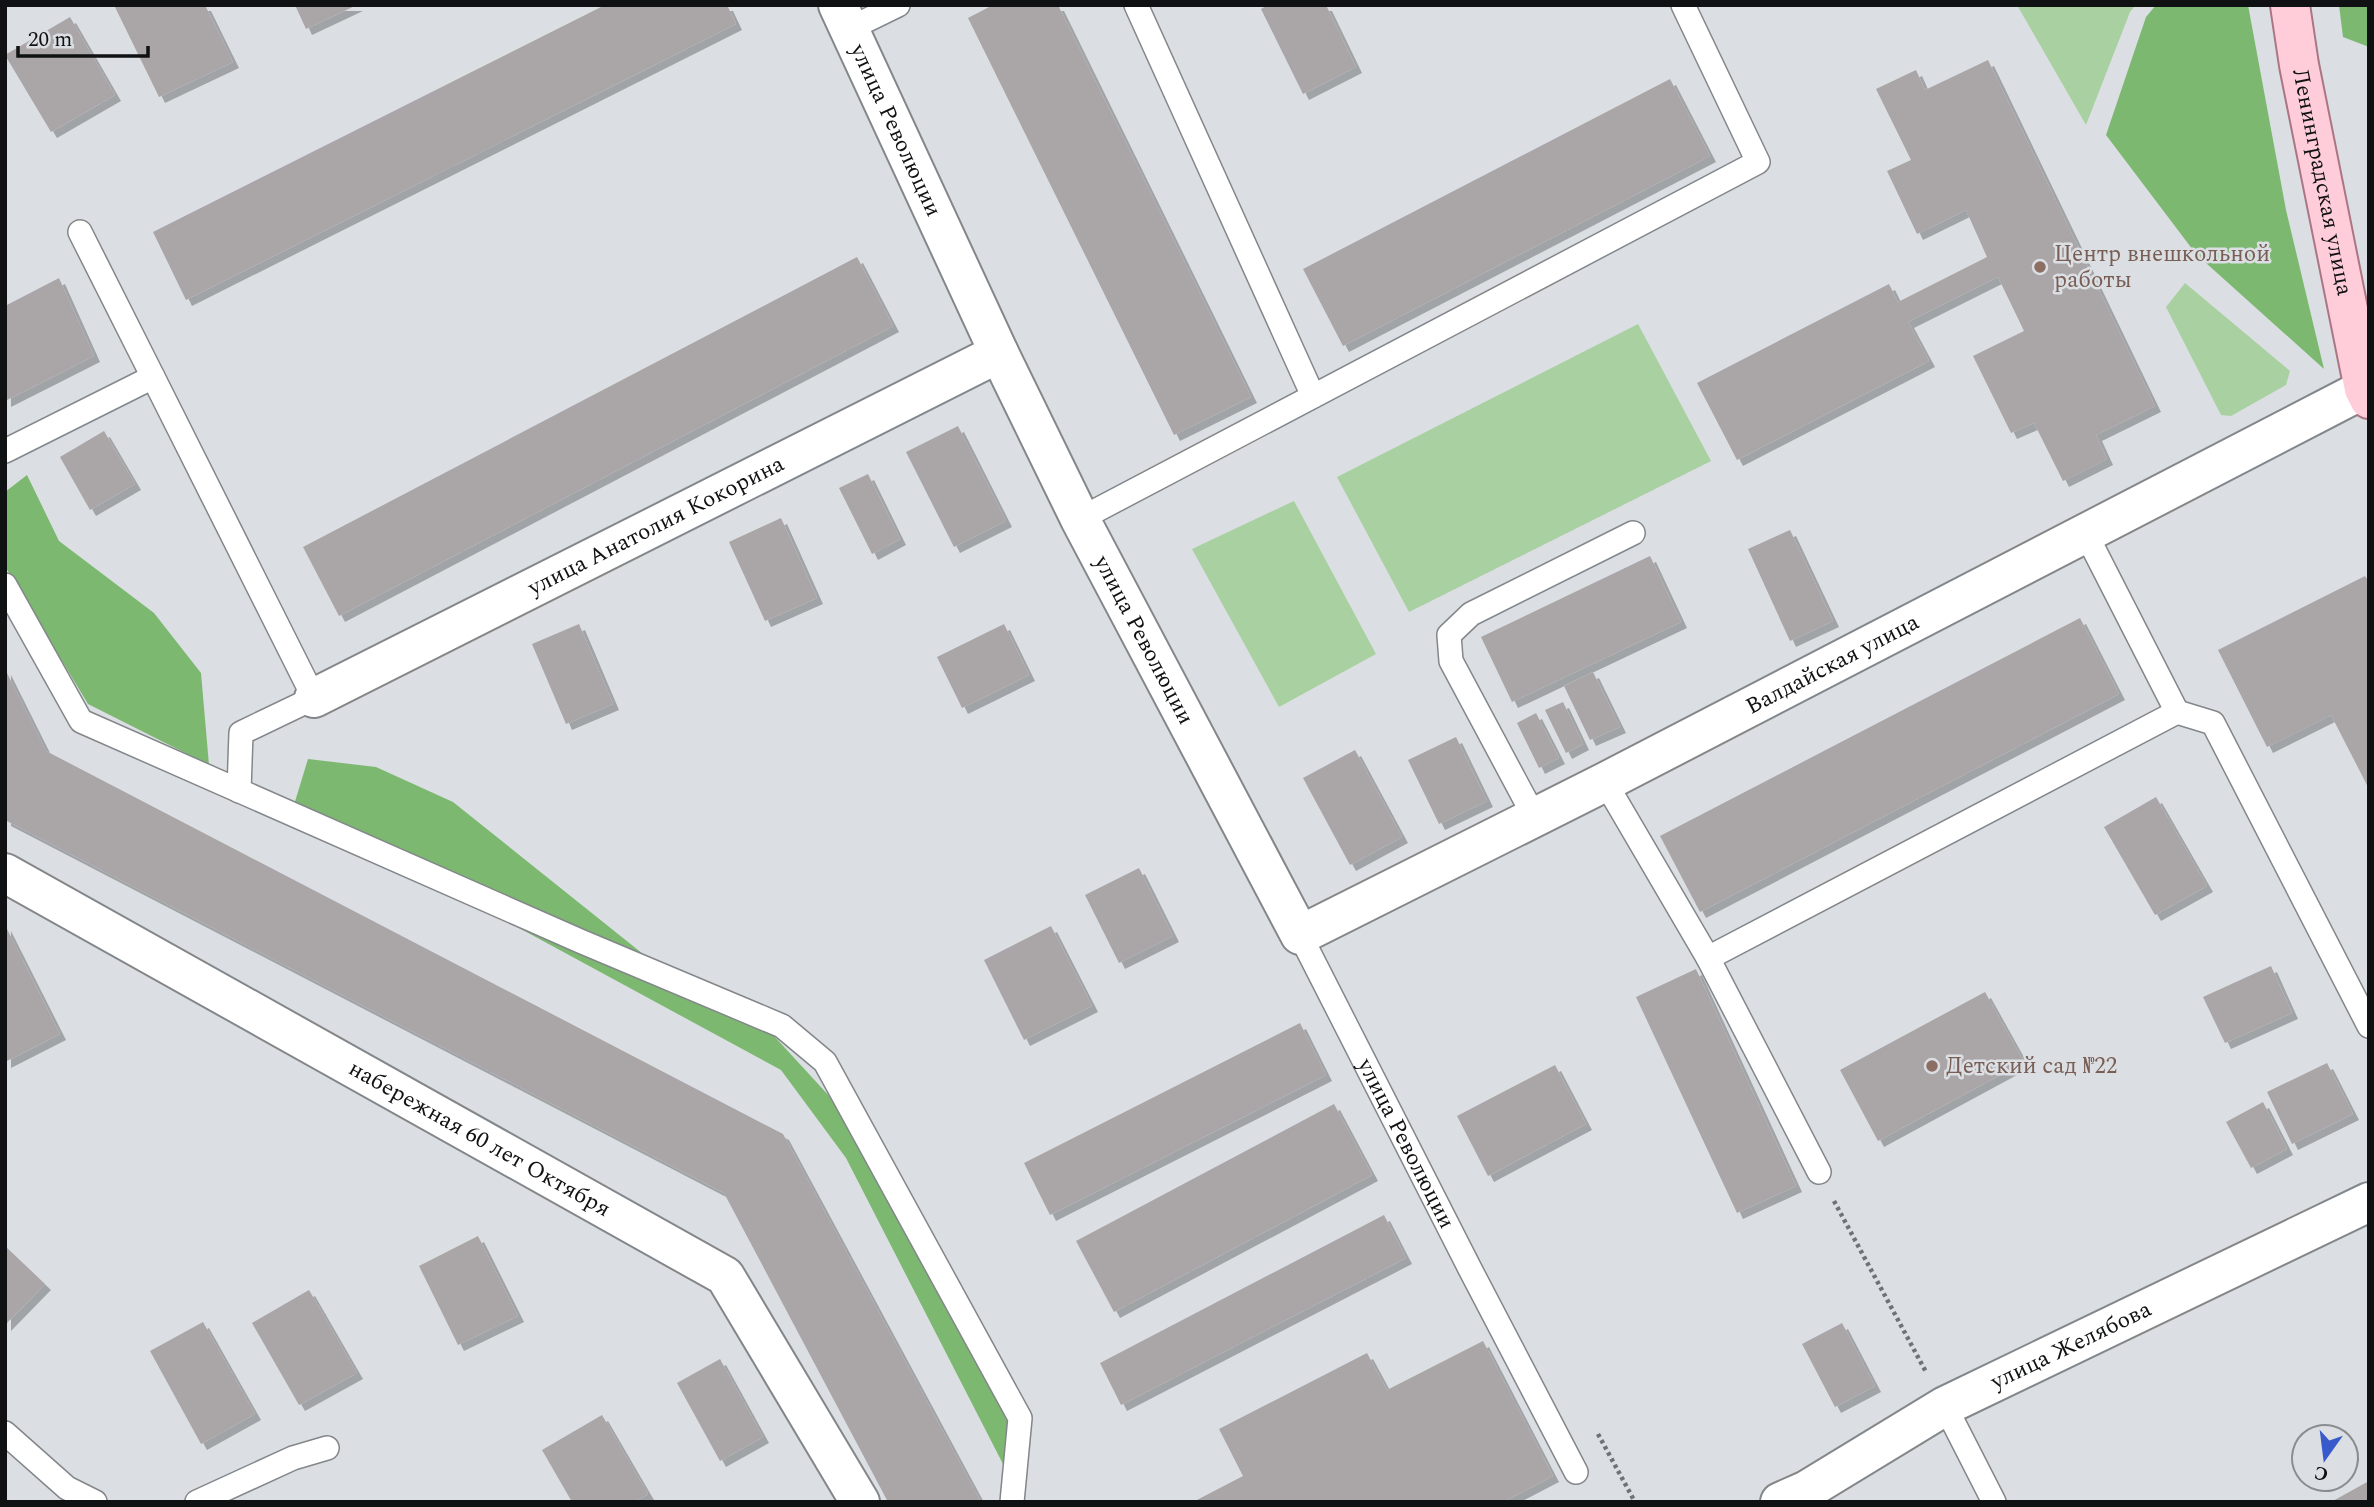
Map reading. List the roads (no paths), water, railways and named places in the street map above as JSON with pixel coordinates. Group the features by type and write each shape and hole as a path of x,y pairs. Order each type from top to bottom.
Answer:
{"main road":[{"name":"Ленинградская улица","path":"2290,5 2299,65 2366,394"}],"street":[{"name":"улица Революции","path":"843,17 999,353 1080,519 1300,935"},
{"name":"улица Анатолия Кокорина","path":"314,698 999,353"},
{"name":"Валдайская улица","path":"1300,935 2366,394"},
{"name":"набережная 60 лет Октября","path":"5,873 725,1276 860,1502"},
{"name":"улица Желябова","path":"1802,1498 1945,1406 2369,1202"}],"lane":[{"path":"843,17 898,5"},
{"path":"1136,5 1313,396"},
{"path":"1080,519 1758,162 1683,5"},
{"path":"80,232 314,698 241,733 239,791"},
{"path":"5,451 153,377"},
{"path":"1535,818 1451,661 1449,635 1471,614 1633,533"},
{"path":"2086,534 2177,712"},
{"path":"5,585 81,721 580,941 782,1026 825,1062 1020,1418 1012,1502"},
{"path":"1709,958 2177,712 2213,723 2369,1026"},
{"path":"1605,782 1709,958 1819,1172"},
{"name":"улица Революции","path":"1300,935 1576,1472"},
{"path":"1945,1406 1994,1502"},
{"path":"5,1433 67,1488 95,1502"},
{"path":"197,1502 293,1458 327,1448"}],"place":[{"name":"Центр внешкольной работы","path":"2040,267"},
{"name":"Детский сад №22","path":"1932,1066"}]}
